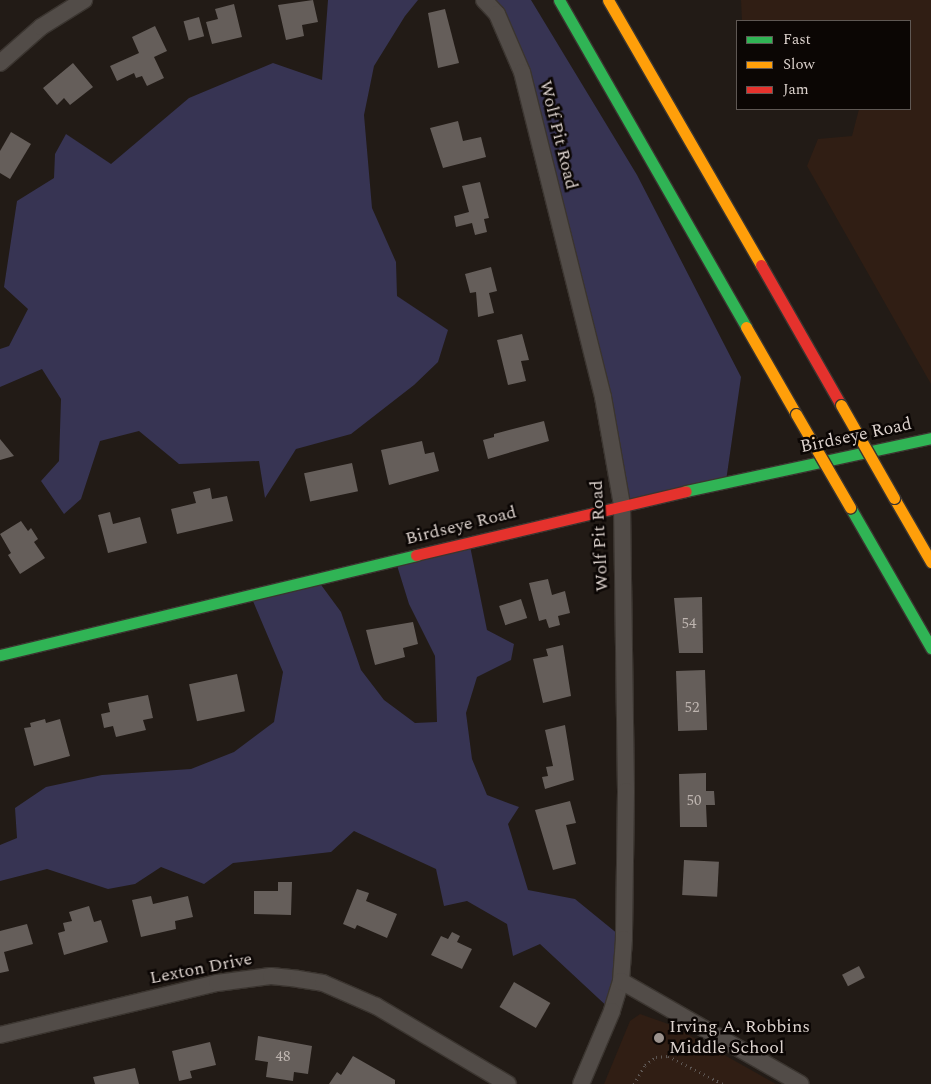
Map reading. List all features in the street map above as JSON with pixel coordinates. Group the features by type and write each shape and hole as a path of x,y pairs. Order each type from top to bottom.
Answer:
{"main road":[{"path":"559,0 931,648"},
{"path":"608,0 931,562"},
{"name":"Birdseye Road","path":"0,655 622,505 931,438"}],"street":[{"path":"0,63 41,27 84,0"},
{"name":"Wolf Pit Road","path":"484,0 497,14 522,72 603,397 622,505 626,791 621,981 602,1040 581,1084"},
{"name":"Lexton Drive","path":"0,1035 217,982 280,977 323,984 376,1006 508,1084"},
{"path":"621,981 801,1084"}],"path":[{"path":"634,1084 645,1065 656,1057 668,1056 723,1084"}],"shaded area":[{"path":"328,0 418,0 405,16 374,66 364,115 372,208 396,262 397,296 448,330 438,362 414,385 351,434 296,449 265,498 259,461 179,464 139,431 100,441 81,499 64,514 41,481 59,461 61,399 42,369 0,387 0,349 9,346 28,309 4,287 17,201 54,178 55,154 66,134 111,164 189,98 273,63 322,80"},
{"path":"484,0 531,0 637,175 741,377 726,481 622,505 522,72"},
{"path":"741,0 931,0 931,384 807,166 818,139 852,136 859,110 911,110 911,20 742,20"},
{"path":"469,541 487,630 514,644 511,660 477,677 466,713 472,759 487,795 519,807 508,824 528,890 575,899 624,939 612,1011 540,944 513,956 507,924 467,901 444,906 436,869 354,831 331,852 233,863 204,884 161,867 135,884 108,889 47,869 0,881 0,845 17,838 15,808 46,787 102,775 191,769 234,752 274,722 283,672 250,594 316,578 341,612 361,670 384,700 415,723 437,722 435,656 409,604 395,559"},
{"name":"Irving A. Robbins Middle School","path":"640,1014 671,1025 776,1084 604,1084 630,1021"}],"building":[{"path":"313,0 318,22 302,25 304,36 286,40 278,5"},
{"path":"234,4 242,37 212,44 206,22 218,19 215,9"},
{"path":"445,9 459,63 438,68 428,13"},
{"path":"199,17 204,36 189,40 184,21"},
{"path":"155,26 167,51 154,57 164,78 147,86 142,76 136,78 134,73 117,81 110,66 139,53 132,37"},
{"path":"73,63 93,87 70,105 64,98 57,105 43,88"},
{"path":"458,121 463,141 481,137 486,157 443,168 430,128"},
{"path":"11,132 31,144 10,179 0,173 0,151"},
{"path":"480,182 489,218 484,219 487,232 475,235 472,223 456,227 454,216 469,212 462,186"},
{"path":"491,267 497,291 489,293 494,313 478,317 476,292 470,293 465,274"},
{"path":"522,334 529,360 521,361 526,381 508,385 497,340"},
{"path":"544,421 549,441 488,459 483,440 494,437 494,434"},
{"path":"0,439 14,456 0,460"},
{"path":"422,441 425,454 434,452 439,471 389,485 381,450"},
{"path":"352,463 358,491 310,502 304,473"},
{"path":"210,488 212,499 227,496 233,521 177,534 171,509 196,503 193,492"},
{"path":"110,512 113,524 140,517 147,543 108,553 98,515"},
{"path":"21,521 28,531 31,528 38,539 34,542 45,558 20,574 8,555 11,553 0,534"},
{"path":"548,579 552,595 565,591 570,613 558,616 560,625 549,628 546,619 539,621 529,583"},
{"path":"702,597 703,653 679,653 674,598"},
{"path":"521,599 527,618 505,625 499,606"},
{"path":"413,622 418,644 403,648 405,657 375,665 366,630"},
{"path":"563,645 571,696 543,703 533,659 548,656 546,649"},
{"path":"705,670 707,730 678,731 676,671"},
{"path":"237,674 245,711 197,721 189,684"},
{"path":"148,695 153,718 143,720 146,730 116,737 113,726 104,728 101,714 110,712 108,703"},
{"path":"45,719 46,723 60,719 70,756 34,766 24,728 31,727 30,723"},
{"path":"565,725 574,780 545,789 542,777 548,776 546,767 553,766 545,730"},
{"path":"706,773 706,791 714,791 715,805 706,805 707,827 680,827 679,774"},
{"path":"570,801 576,823 566,825 576,864 553,870 535,810"},
{"path":"684,860 719,862 717,897 682,895"},
{"path":"278,882 292,882 291,915 254,914 254,891 278,891"},
{"path":"357,889 369,893 366,901 397,914 387,938 357,925 355,929 343,924"},
{"path":"151,896 153,904 188,896 193,917 175,921 176,929 141,937 132,900"},
{"path":"89,906 94,922 101,920 108,942 64,955 58,933 65,931 63,923 72,921 69,912"},
{"path":"27,924 33,944 4,952 9,971 0,973 0,931"},
{"path":"452,932 460,936 457,942 472,949 462,969 431,955 441,936 448,939"},
{"path":"859,966 865,978 848,986 842,975"},
{"path":"514,982 550,1003 536,1028 500,1007"},
{"path":"258,1036 312,1046 308,1074 294,1072 293,1081 266,1077 268,1062 255,1060"},
{"path":"210,1042 216,1065 190,1071 192,1078 179,1081 172,1051"},
{"path":"353,1056 395,1080 395,1084 329,1084 337,1072 341,1075"},
{"path":"135,1068 139,1084 95,1084 93,1077"}],"traffic: fast":[{"path":"559,0 746,327"},
{"path":"686,491 931,438"},
{"path":"850,507 931,648"},
{"path":"0,655 416,555"}],"traffic: slow":[{"path":"608,0 761,265"},
{"path":"746,327 796,414"},
{"path":"841,405 894,498"},
{"path":"796,414 850,507"},
{"path":"894,498 931,562"}],"traffic: jam":[{"path":"761,265 841,405"},
{"path":"416,555 686,491"}],"place":[{"name":"Irving A. Robbins Middle School","path":"659,1038"}]}
